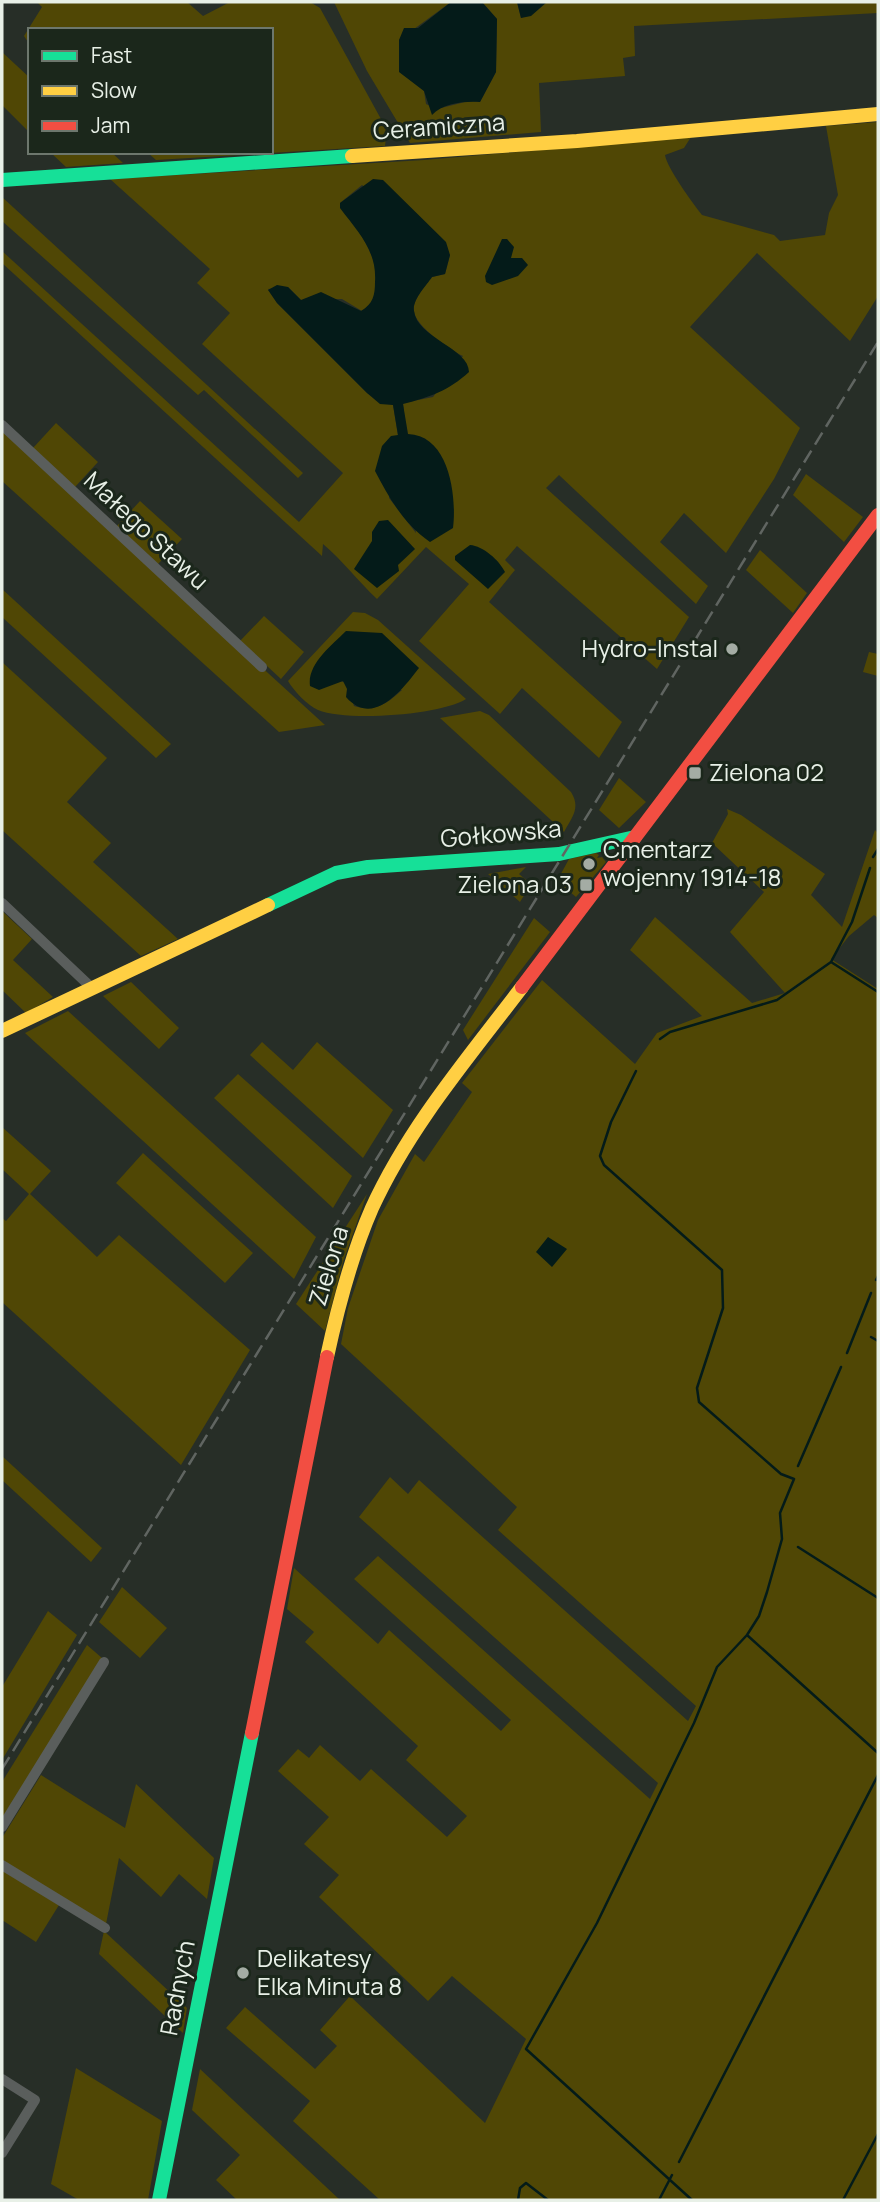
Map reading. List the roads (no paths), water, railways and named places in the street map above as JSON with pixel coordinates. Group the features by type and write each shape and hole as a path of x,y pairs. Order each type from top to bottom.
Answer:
{"street":[{"name":"Ceramiczna","path":"2,180 577,141 878,114"},
{"name":"Małego Stawu","path":"2,425 262,667"},
{"path":"635,837 878,515"},
{"name":"Gołkowska","path":"2,1031 336,873 368,867 559,854 635,837"},
{"name":"Zielona","path":"242,1784 311,1432 336,1320 366,1222 397,1158 430,1108 635,837"},
{"path":"2,903 93,989"},
{"path":"2,1827 104,1662"},
{"name":"Radnych","path":"159,2200 242,1784"},
{"path":"2,1865 105,1928"},
{"path":"2,2079 35,2100 2,2153"}],"water":[{"path":"451,2 482,2 497,19 496,72 480,102 448,105 432,115 424,91 399,72 399,40 404,28 418,28"},
{"path":"517,2 547,2 531,16 521,18"},
{"path":"373,179 383,180 446,242 450,255 445,274 432,277 417,298 414,311 424,329 461,356 469,372 438,392 403,404 408,434 422,437 433,445 447,469 451,484 453,528 430,542 405,519 375,471 382,446 391,436 398,435 393,405 380,404 367,393 277,303 268,290 277,285 288,287 301,300 321,292 361,311 368,305 374,291 373,260 360,234 340,208 340,203"},
{"path":"502,239 507,239 514,247 511,258 522,258 528,265 518,276 492,285 486,282 485,276"},
{"path":"388,520 415,549 398,565 399,571 377,588 354,569 372,541 372,532 379,521"},
{"path":"470,545 490,554 505,572 488,589 455,560 455,556"},
{"path":"346,631 382,633 419,668 396,695 376,707 366,709 356,706 346,697 347,689 343,681 319,690 310,686 312,670 316,663"},
{"path":"548,1237 567,1249 552,1267 536,1252"}],"waterway":[{"path":"873,857 878,849"},
{"path":"831,962 852,922 870,868"},
{"path":"660,1039 670,1032 777,1000 831,962 878,992"},
{"path":"636,1071 611,1122 600,1156 604,1165 722,1270 723,1308 697,1388 699,1402 781,1474 794,1479 780,1513 782,1539 767,1592 759,1616 747,1635 878,1753"},
{"path":"876,1280 878,1276"},
{"path":"847,1353 871,1293"},
{"path":"871,1337 878,1341"},
{"path":"798,1466 841,1367"},
{"path":"798,1547 878,1598"},
{"path":"692,2200 526,2049 597,1923 694,1723 717,1667 747,1635"},
{"path":"679,2162 878,1775"},
{"path":"843,2200 878,2134"},
{"path":"659,2200 672,2175"},
{"path":"518,2200 520,2188 526,2183 548,2200"}],"railway":[{"path":"2,1769 878,342"}],"place":[{"name":"Hydro-Instal","path":"732,649"},
{"name":"Zielona 02","path":"695,773"},
{"name":"Cmentarz wojenny 1914-18","path":"589,864"},
{"name":"Zielona 03","path":"586,885"},
{"name":"Delikatesy Elka Minuta 8","path":"243,1973"}]}
